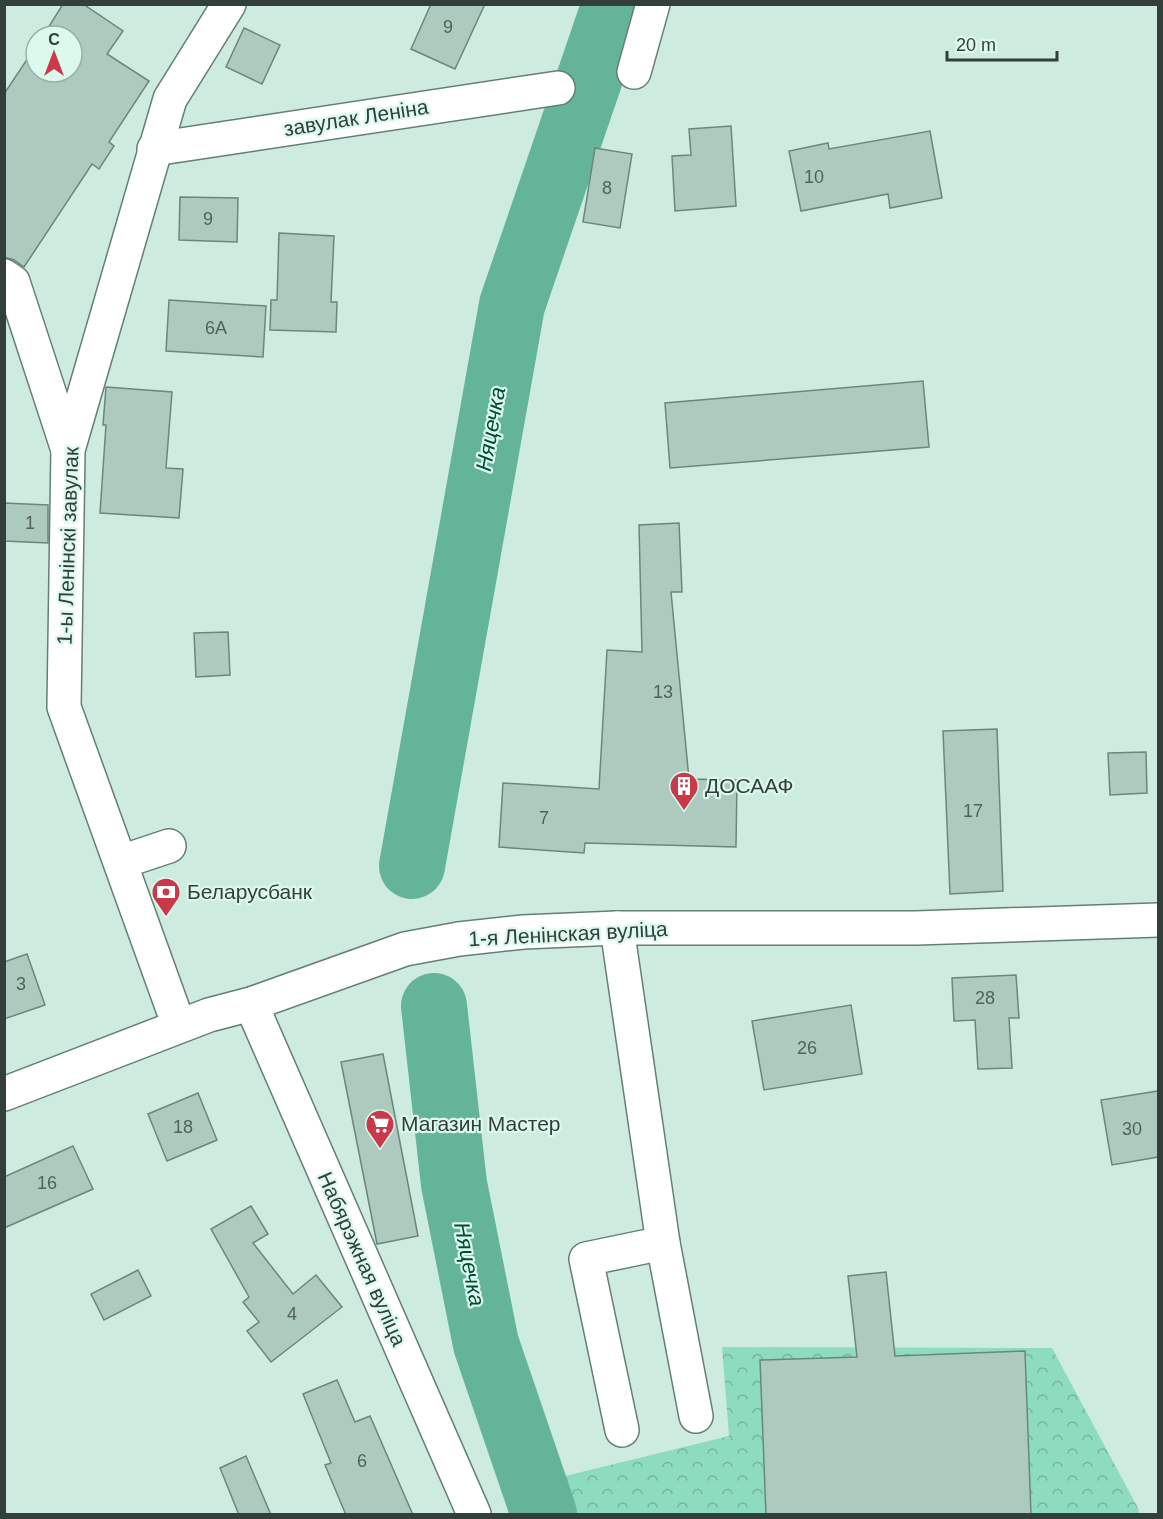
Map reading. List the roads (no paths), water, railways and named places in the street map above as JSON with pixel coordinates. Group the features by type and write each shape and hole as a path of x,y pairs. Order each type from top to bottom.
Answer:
{"street":[{"name":"1-ы Ленінскі завулак","path":"179,1026 64,707 68,450 170,99 229,4"},
{"path":"634,72 653,4"},
{"name":"завулак Леніна","path":"154,149 558,88"},
{"path":"4,276 13,282 68,450"},
{"path":"121,862 169,846"},
{"name":"1-я Ленінская вуліца","path":"4,1094 209,1015 251,1004 405,949 459,939 523,932 617,928 916,928 1158,920"},
{"path":"617,928 663,1244 696,1416"},
{"name":"Набярэжная вуліца","path":"251,1004 474,1515"},
{"path":"622,1430 586,1259 663,1244"}],"waterway":[{"name":"Няцечка","path":"412,866 512,305 615,4"},
{"name":"Няцечка","path":"434,1006 454,1184 486,1344 544,1514"}],"place":[{"name":"ДОСААФ","path":"684,812"},
{"name":"Беларусбанк","path":"166,918"},
{"name":"Магазин Мастер","path":"380,1150"}]}
